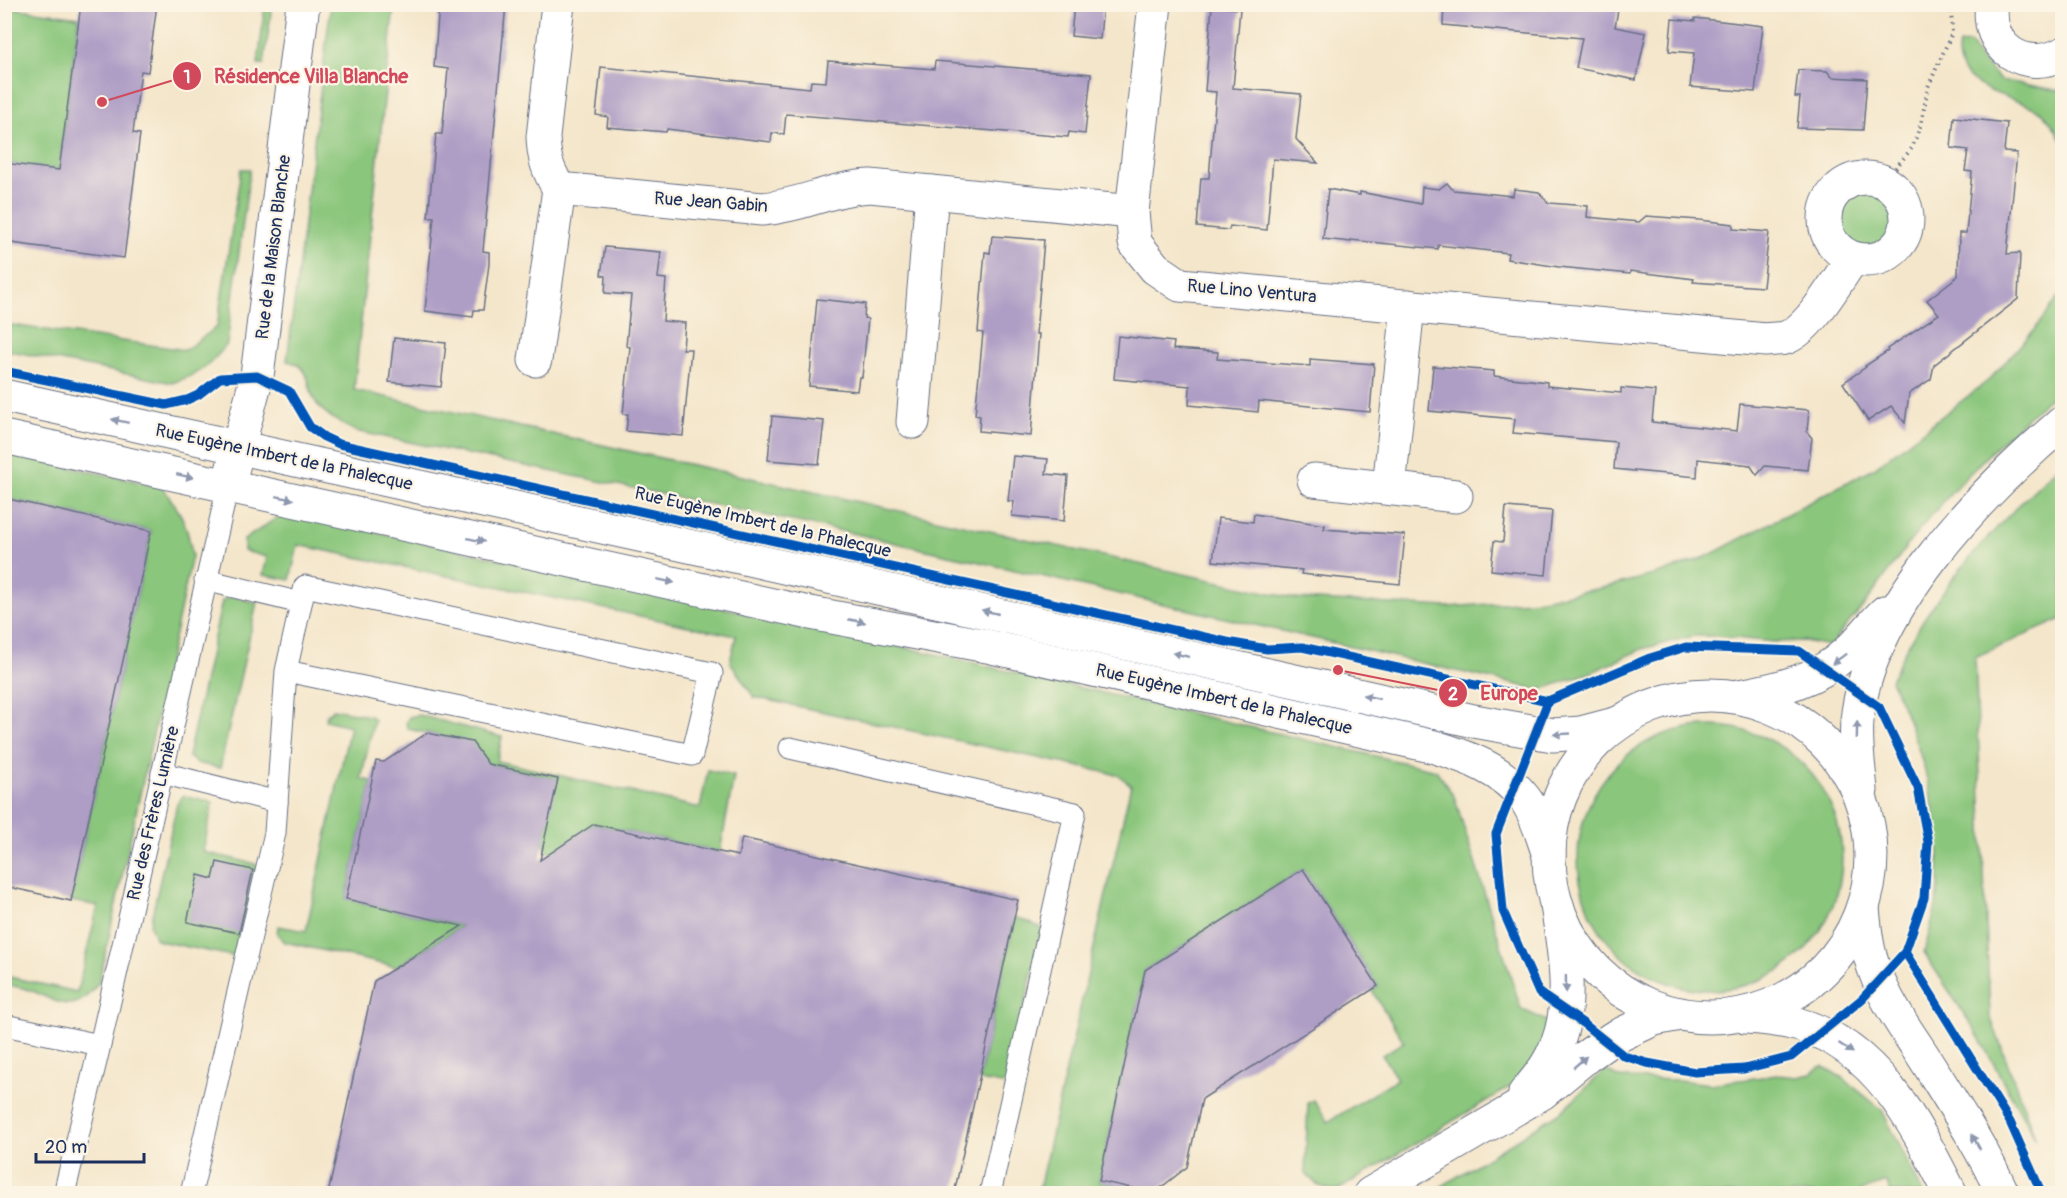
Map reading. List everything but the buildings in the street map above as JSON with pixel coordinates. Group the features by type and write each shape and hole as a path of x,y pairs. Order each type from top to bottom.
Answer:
{"street":[{"name":"Rue de la Maison Blanche","path":"228,486 257,376 303,4"},
{"path":"535,360 560,189 543,157 543,137 558,4"},
{"name":"Rue Lino Ventura","path":"1154,5 1132,212 1135,243 1155,268 1180,285 1766,340 1785,338 1798,331 1809,321 1852,258"},
{"path":"1989,5 1996,36 2011,53 2033,61 2048,60 2062,54"},
{"path":"1858,178 1871,178 1884,182 1895,190 1903,201 1907,215 1906,228 1901,241 1892,251 1880,258 1866,261 1852,258 1841,252 1831,242 1824,216 1827,203 1840,187 1858,178"},
{"name":"Rue Jean Gabin","path":"560,189 762,209 793,205 851,187 870,186 1132,212"},
{"path":"913,422 932,192"},
{"path":"1389,488 1408,306"},
{"name":"Rue Eugène Imbert de la Phalecque","path":"4,396 1474,721 1553,735 1581,733 1619,723"},
{"path":"1731,1016 1768,1007 1803,988 1819,975 1845,944 1863,908 1869,879 1871,848 1863,809 1857,755 1857,722 1864,684 1874,656 1910,588 1945,540 2015,464 2062,423"},
{"name":"Rue Eugène Imbert de la Phalecque","path":"4,436 805,612 987,646 1435,747 1468,757 1488,768 1525,799 1536,818 1549,855"},
{"path":"1314,480 1456,496"},
{"path":"1910,588 1846,653 1825,669 1799,683 1732,697 1691,696 1671,700 1619,723 1605,734 1582,759 1564,788 1553,820 1549,855 1552,889 1571,937 1591,964 1604,976 1632,997 1663,1010 1697,1016 1767,1018 1799,1024 1828,1036 1852,1051 1879,1076 1906,1111 1951,1194"},
{"path":"1732,697 1771,708 1806,727 1847,772 1863,809"},
{"path":"1497,1118 1523,1095 1541,1074 1555,1049 1566,995 1566,961 1557,905"},
{"path":"1863,908 1867,944 1886,998 1959,1112 2003,1194"},
{"path":"1370,1194 1497,1118 1522,1106 1613,1038 1654,1019 1680,1014"}],"lane":[{"name":"Rue des Frères Lumière","path":"64,1194 228,486"},
{"path":"205,580 301,603"},
{"path":"191,1194 275,833 286,671 305,586 712,673 692,755 286,671"},
{"path":"790,748 1075,813 990,1194"},
{"path":"162,773 278,802"},
{"path":"4,1024 100,1045"}],"path":[{"path":"1884,182 1912,148 1921,124 1928,87 1952,33 1951,4"}],"green space":[{"path":"331,4 394,5 354,390 1297,599 1448,607 1531,601 1602,588 1661,573 1706,557 1874,468 1989,380 2035,329 2062,293 2062,388 2001,443 1943,502 1830,646 1804,641 1773,642 1718,636 1694,636 1642,649 1592,672 1540,690 861,535 355,431 321,409 313,398 305,373 296,364 287,361"},
{"path":"265,5 272,5 264,64 258,64"},
{"path":"5,7 79,17 59,170 5,163"},
{"path":"1970,43 1980,59 2000,80 2062,91 2062,140 2040,111 1973,81 1964,71 1959,59 1959,44"},
{"path":"241,169 250,169 227,344 203,369 172,383 5,350 5,324 185,350 217,327"},
{"path":"1866,193 1876,195 1885,201 1891,210 1893,220 1891,230 1885,239 1876,245 1866,247 1856,245 1847,239 1841,230 1839,220 1841,210 1847,201 1856,195"},
{"path":"5,453 162,487 183,519 192,556 99,982 83,999 68,1004 33,991 5,984 5,976 77,992 98,906 71,901 151,531 5,498"},
{"path":"2062,463 2062,619 1975,657 1990,1016 2036,1140 1974,1029 1924,953 1939,890 1936,829 1927,778 1911,728 1891,680 1927,614 1962,567 2021,503"},
{"path":"285,512 939,655 1436,770 1454,796 1521,1009 1551,1023 1531,1065 1513,1085 1338,1190 1320,1186 1305,1173 1308,1103 1314,1100 1328,1122 1397,1079 1382,1055 1404,1042 1372,991 1378,986 1303,869 1145,970 1099,1181 1154,1193 1038,1193 1131,785 1118,775 754,697 730,662 736,636 298,545 290,580 263,575 267,557 244,551 244,540"},
{"path":"231,596 257,603 220,768 196,763 188,756 222,601"},
{"path":"333,709 370,716 374,720 361,779 372,781 346,899 462,926 396,967 285,942 277,934 278,926 306,931 350,726 325,720"},
{"path":"419,715 502,737 497,761 700,808 708,770 734,776 720,852 594,824 578,835 574,855 557,865 543,843 557,779 488,764 450,738 408,729 406,723 409,717"},
{"path":"1697,726 1723,726 1748,731 1772,741 1804,764 1820,784 1832,807 1840,832 1842,858 1840,884 1832,909 1820,932 1804,952 1784,968 1748,985 1723,990 1697,990 1672,985 1648,975 1616,952 1600,932 1583,896 1578,871 1578,845 1583,820 1593,796 1616,764 1636,748 1672,731"},
{"path":"183,796 213,802 203,852 255,864 260,870 241,951 232,956 159,941 155,938 150,925 177,804"},
{"path":"1015,917 1042,928 1007,1085 979,1080"},
{"path":"1822,1066 1843,1078 1882,1110 1923,1193 1891,1193 1886,1182 1853,1194 1431,1193 1562,1111 1605,1070 1620,1078 1679,1080 1710,1084 1777,1075 1797,1077 1811,1074"}],"cycle path":[{"path":"4,371 166,405 198,395 220,378 257,376 289,391 310,427 339,444 1227,642 1267,649 1302,647 1548,701"},
{"path":"1686,647 1799,651 1879,707 1918,788 1928,842 1924,898 1905,952 1862,999 1791,1057 1744,1069 1695,1072 1624,1056 1584,1024 1539,993 1503,911 1496,834 1548,701 1650,658 1686,647"},
{"path":"1905,952 2010,1122 2042,1194"}],"place":[{"name":"Résidence Villa Blanche","path":"102,102"},
{"name":"Europe","path":"1338,670"}]}
